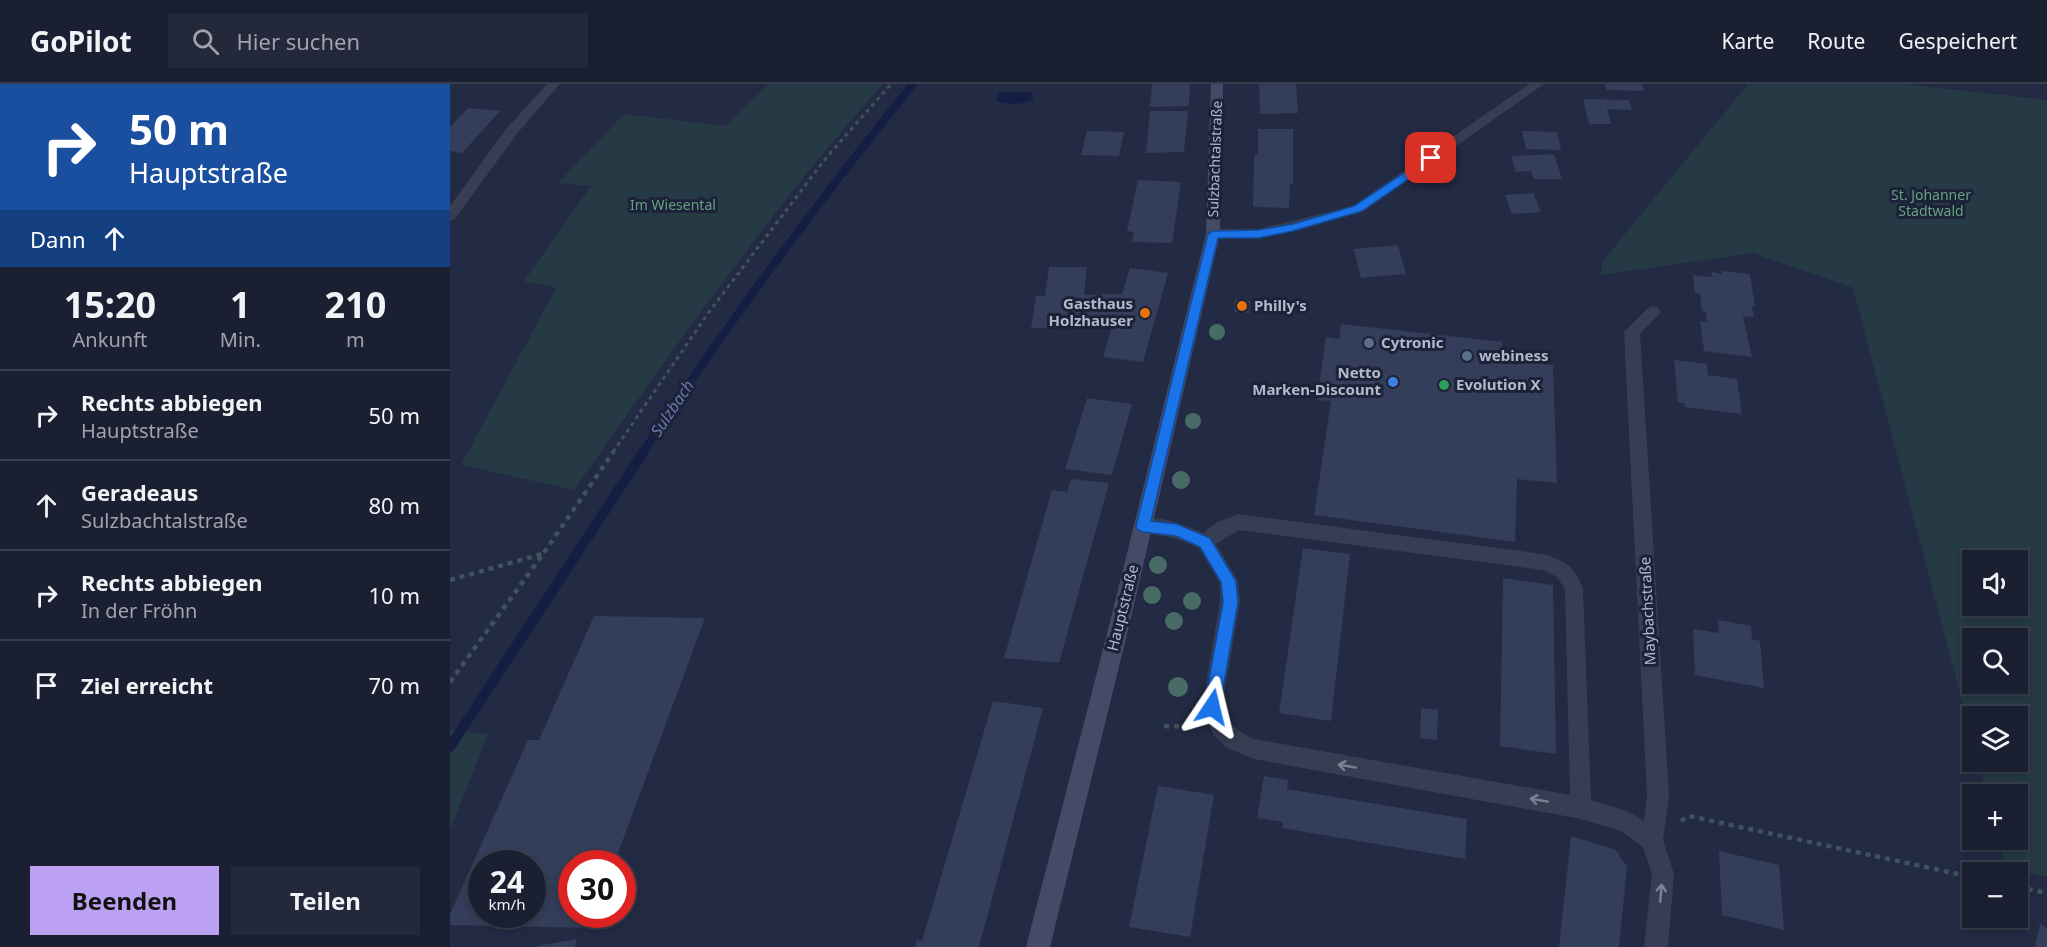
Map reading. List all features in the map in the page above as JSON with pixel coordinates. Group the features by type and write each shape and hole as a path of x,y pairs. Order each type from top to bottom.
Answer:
{"main road":[{"name":"Sulzbachtalstraße","path":"1206,268 1213,234 1218,84"},
{"name":"Hauptstraße","path":"1038,947 1206,268"}],"street":[{"path":"450,216 512,132 554,84"},
{"path":"1213,234 1259,234 1324,220 1358,209 1538,84"},
{"name":"Maybachstraße","path":"1652,840 1658,796 1632,332 1653,312"},
{"path":"1205,542 1222,529 1238,522 1543,562 1558,566 1570,575 1574,589 1581,808"},
{"path":"1143,526 1177,530 1205,542 1228,581 1230,602 1212,707 1220,728 1233,740 1254,749 1581,808 1627,822 1652,840 1663,874 1656,947"}],"path":[{"path":"450,682 543,554 709,312 826,158 891,84"},
{"path":"450,580 543,554"},
{"path":"1164,726 1186,726"},
{"path":"1689,816 1962,875"},
{"path":"2028,889 2047,893"}],"green space":[{"name":"Im Wiesental","path":"769,84 883,84 800,181 722,282 574,490 461,465 556,288 524,281 591,186 558,183 624,114 725,126"},
{"name":"St. Johanner Stadtwald","path":"1748,84 1904,84 2047,100 2047,877 2028,874 2028,862 2005,862 2002,850 2028,850 2028,784 1984,784 1981,772 2028,772 2028,706 1963,706 1853,288 1753,253 1601,275 1602,262"},
{"path":"450,730 488,734 450,831"}],"water":[{"path":"1029,92 1033,95 1033,99 1025,103 1014,104 996,100 998,93"}],"building":[{"path":"1152,84 1190,84 1189,106 1150,107"},
{"path":"1259,84 1296,84 1298,113 1260,114"},
{"path":"1605,84 1642,84 1644,91 1607,90"},
{"path":"1583,99 1629,100 1632,110 1607,109 1611,124 1589,124"},
{"path":"468,108 500,111 462,153 450,151 450,127"},
{"path":"1150,111 1188,111 1184,152 1146,153"},
{"path":"1258,129 1293,129 1293,184 1290,184 1289,208 1253,207 1254,155 1258,155"},
{"path":"1087,131 1124,132 1119,156 1081,155"},
{"path":"1522,131 1557,132 1561,150 1526,149"},
{"path":"1554,154 1562,179 1534,179 1531,171 1516,172 1511,156"},
{"path":"1138,180 1181,182 1172,243 1132,242 1134,232 1127,231"},
{"path":"1533,193 1541,212 1512,214 1505,195"},
{"path":"1398,245 1406,274 1361,278 1354,249"},
{"path":"1049,267 1087,267 1084,295 1122,294 1130,268 1168,273 1143,362 1103,357 1112,326 1031,328 1036,296 1045,296"},
{"path":"1722,271 1750,274 1755,307 1752,307 1754,317 1743,316 1752,357 1704,351 1700,321 1707,322 1706,312 1702,311 1700,293 1695,293 1693,275 1712,277 1712,272 1722,274"},
{"name":"Philly's","path":"1235,300 1250,301 1249,313 1234,312"},
{"path":"1341,324 1502,342 1501,359 1553,365 1557,483 1517,479 1515,542 1314,515 1331,401 1317,400 1326,337 1339,339"},
{"path":"1674,360 1707,364 1708,375 1737,379 1742,414 1685,407 1684,403 1678,402"},
{"path":"1087,398 1132,404 1112,475 1065,469"},
{"path":"1071,479 1109,483 1059,663 1004,658 1052,490 1067,492"},
{"path":"1303,548 1350,554 1331,721 1279,713"},
{"path":"1503,578 1553,585 1556,754 1500,746"},
{"path":"594,616 705,618 619,850 558,850 558,927 546,927 546,850 479,850 528,740 539,740"},
{"path":"1718,620 1751,626 1752,639 1760,641 1764,688 1695,675 1693,629 1719,633"},
{"path":"993,701 1043,708 979,947 915,947 917,940 922,941"},
{"path":"1421,708 1438,710 1437,740 1420,738"},
{"path":"1264,776 1288,780 1287,789 1467,819 1465,859 1282,828 1283,822 1257,818"},
{"path":"1158,786 1214,795 1190,937 1129,927"},
{"path":"1571,836 1616,850 1627,867 1619,947 1559,947"},
{"path":"1719,851 1779,865 1784,930 1722,915"},
{"path":"468,874 468,925 450,925 450,914"},
{"path":"2040,924 2047,928 2047,947 2035,947"},
{"path":"577,939 575,947 537,947 537,946"}],"waterway":[{"name":"Sulzbach","path":"643,452 773,265 913,84"},
{"name":"Sulzbach","path":"450,747 644,451"}],"place":[{"name":"Philly's","path":"1242,306"},
{"name":"Gasthaus Holzhauser","path":"1145,313"},
{"name":"Cytronic","path":"1369,343"},
{"name":"webiness","path":"1467,356"},
{"name":"Netto Marken-Discount","path":"1393,382"},
{"name":"Evolution X","path":"1444,385"}],"route":[{"path":"1212,707 1230,602 1228,581 1205,542 1177,530 1143,526 1196,314 1213,234 1259,234 1334,217 1358,209 1431,158"}]}
